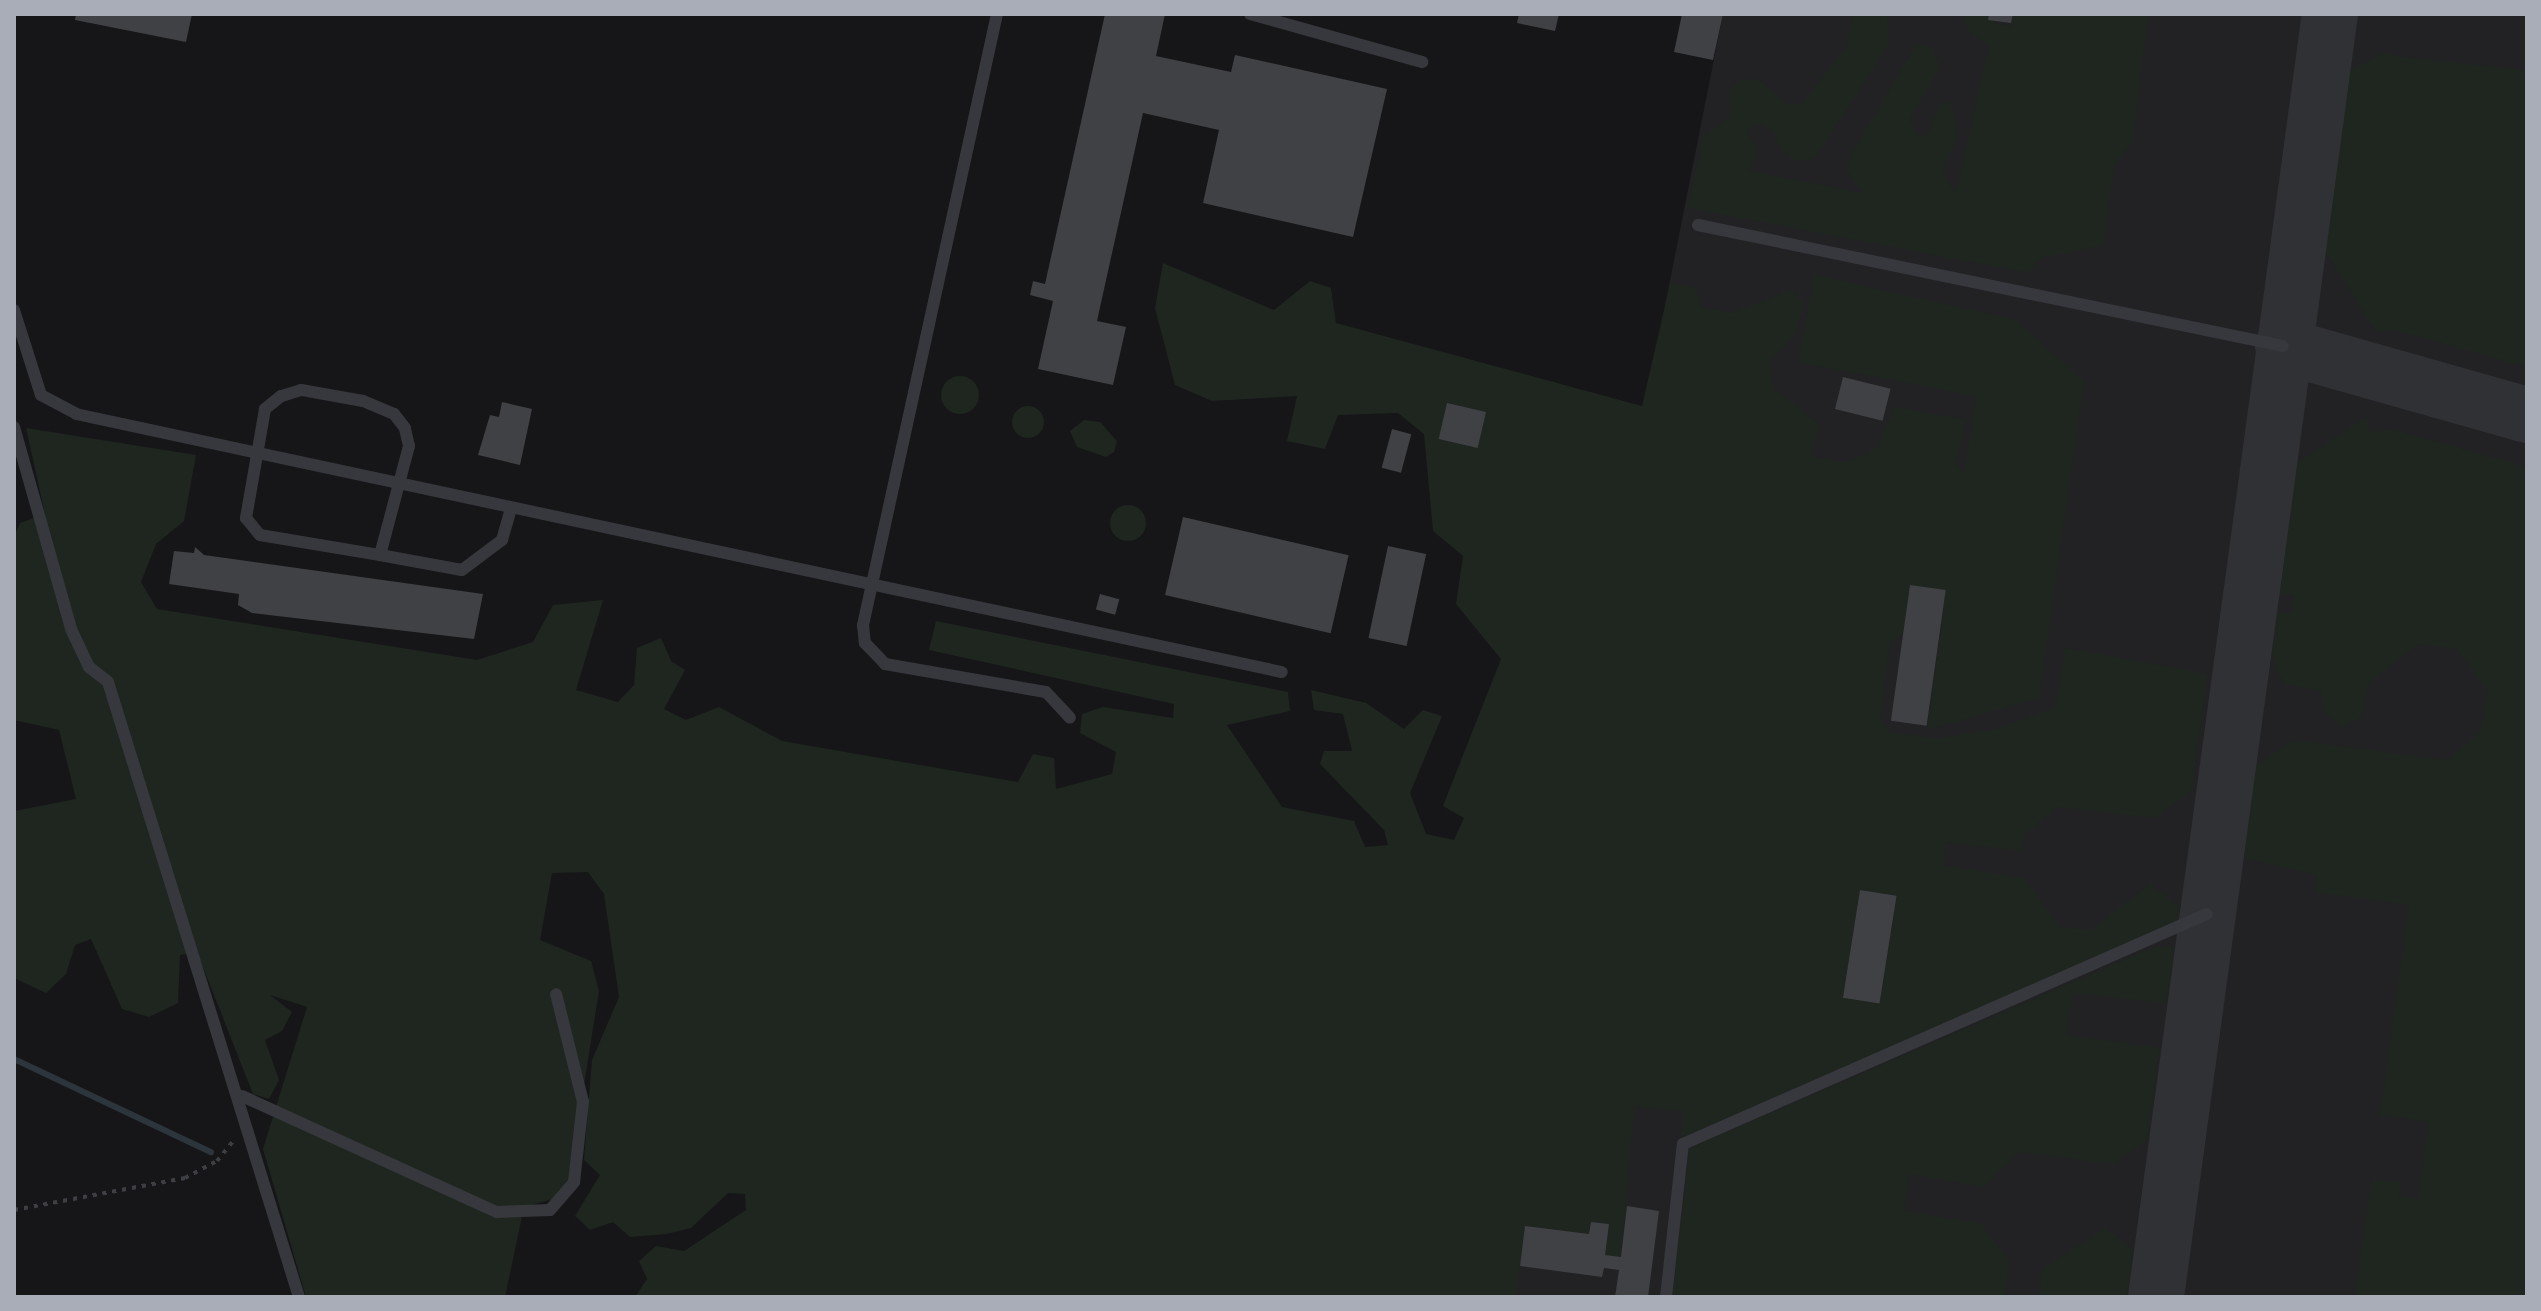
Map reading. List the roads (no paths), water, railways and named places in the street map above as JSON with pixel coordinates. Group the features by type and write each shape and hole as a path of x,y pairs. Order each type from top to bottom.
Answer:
{"lane":[{"path":"997,14 863,625 873,657 1027,685 1046,692 1070,718"},
{"path":"1250,14 1422,62"},
{"path":"1698,225 2283,346"},
{"path":"14,310 41,395 76,414 1282,672"},
{"path":"380,555 401,484 405,428 394,414 363,401 301,390 281,396 265,409 256,453 249,527 380,555 474,566 502,540 511,508"},
{"path":"14,427 71,629 89,667 108,682 218,1043 242,1096 299,1297"},
{"path":"1666,1297 1683,1144 2207,914"},
{"path":"242,1096 497,1212 550,1210 574,1182 583,1102 556,994"}],"waterway":[{"path":"14,1059 211,1152"}]}
